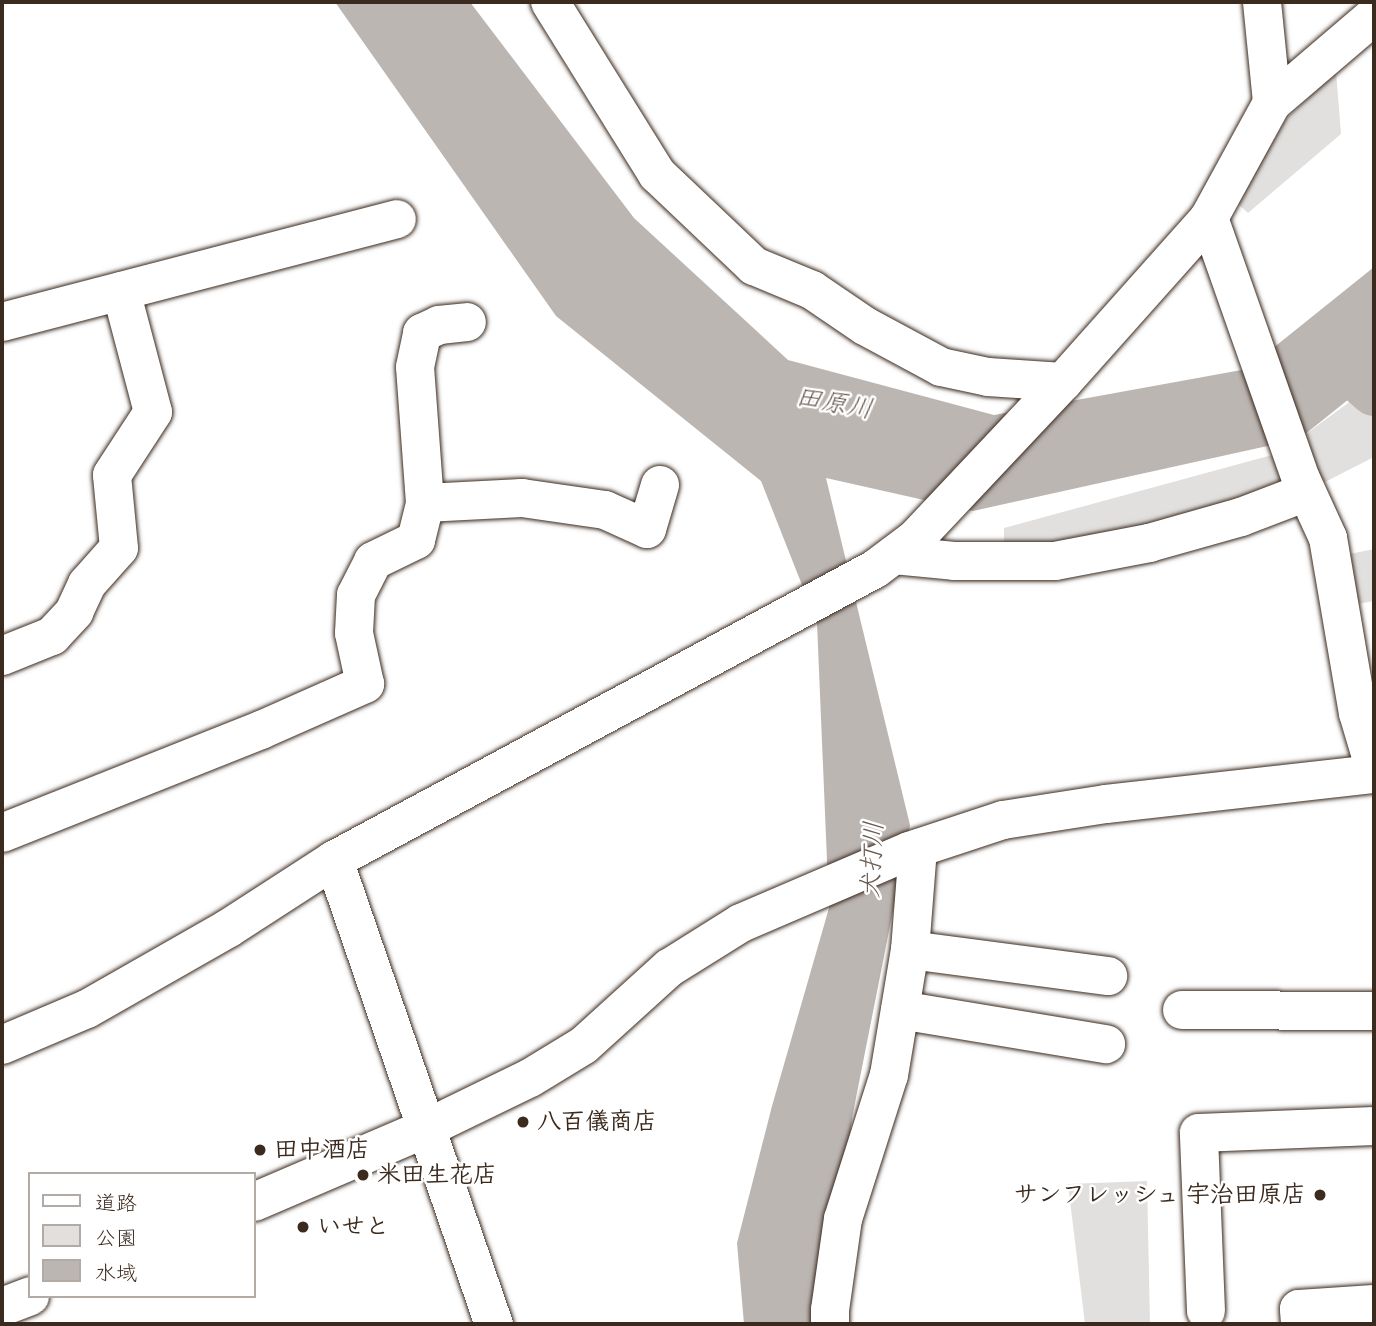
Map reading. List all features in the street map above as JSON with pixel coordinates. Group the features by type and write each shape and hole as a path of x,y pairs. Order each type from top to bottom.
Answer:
{"street":[{"path":"550,2 657,174 754,266 812,289 866,326 941,367 1054,390"},
{"path":"1262,2 1272,103"},
{"path":"2,1045 88,1009 229,928 334,860 795,612 895,554 1054,390 1209,218 1272,103 1374,16"},
{"path":"1209,218 1303,486 1328,538 1358,713 1374,767"},
{"path":"2,321 397,219"},
{"path":"2,656 52,636 74,612 88,584 119,548 112,475 153,412 121,290"},
{"path":"2,833 261,730 365,684 354,633 356,595 373,561 416,540 425,503 415,367 422,333 439,325 467,322"},
{"path":"425,503 522,498 605,510 647,529 660,485"},
{"path":"895,554 954,561 1055,561 1149,543 1241,517 1303,486"},
{"path":"256,1201 427,1128 530,1078 584,1045 669,968 741,923 914,849 1003,820 1106,804 1374,774"},
{"path":"831,1324 830,1310 843,1219 889,1075 910,950 914,849"},
{"path":"334,860 494,1324"},
{"path":"910,950 1108,976"},
{"path":"900,1010 1106,1044"},
{"path":"1182,1010 1374,1011"},
{"path":"1206,1311 1199,1133 1374,1126"},
{"path":"2,1307 28,1297"},
{"path":"1300,1324 1299,1309 1374,1304"}],"green space":[{"path":"1336,72 1341,134 1248,213 1237,203 1286,119"},
{"path":"1374,384 1374,457 1321,484 1299,439"},
{"path":"1290,450 1306,492 1004,555 1004,528"},
{"path":"1374,549 1374,601 1358,604 1345,555"},
{"path":"1147,1181 1150,1324 1085,1324 1068,1184"}],"water":[{"path":"335,2 470,2 634,218 788,360 994,415 1247,369 1374,267 1374,379 1299,439 973,511 826,478 910,825 852,1118 830,1324 744,1324 737,1243 772,1106 829,908 817,623 761,481 556,316"}],"waterway":[{"path":"1341,361 1374,390"}],"place":[{"name":"八百儀商店","path":"523,1122"},
{"name":"田中酒店","path":"260,1150"},
{"name":"米田生花店","path":"363,1175"},
{"name":"サンフレッシュ 宇治田原店","path":"1320,1195"},
{"name":"いせと","path":"303,1227"}],"water label":[{"name":"田原川","path":"834,404"},
{"name":"犬打川","path":"873,860"}]}
